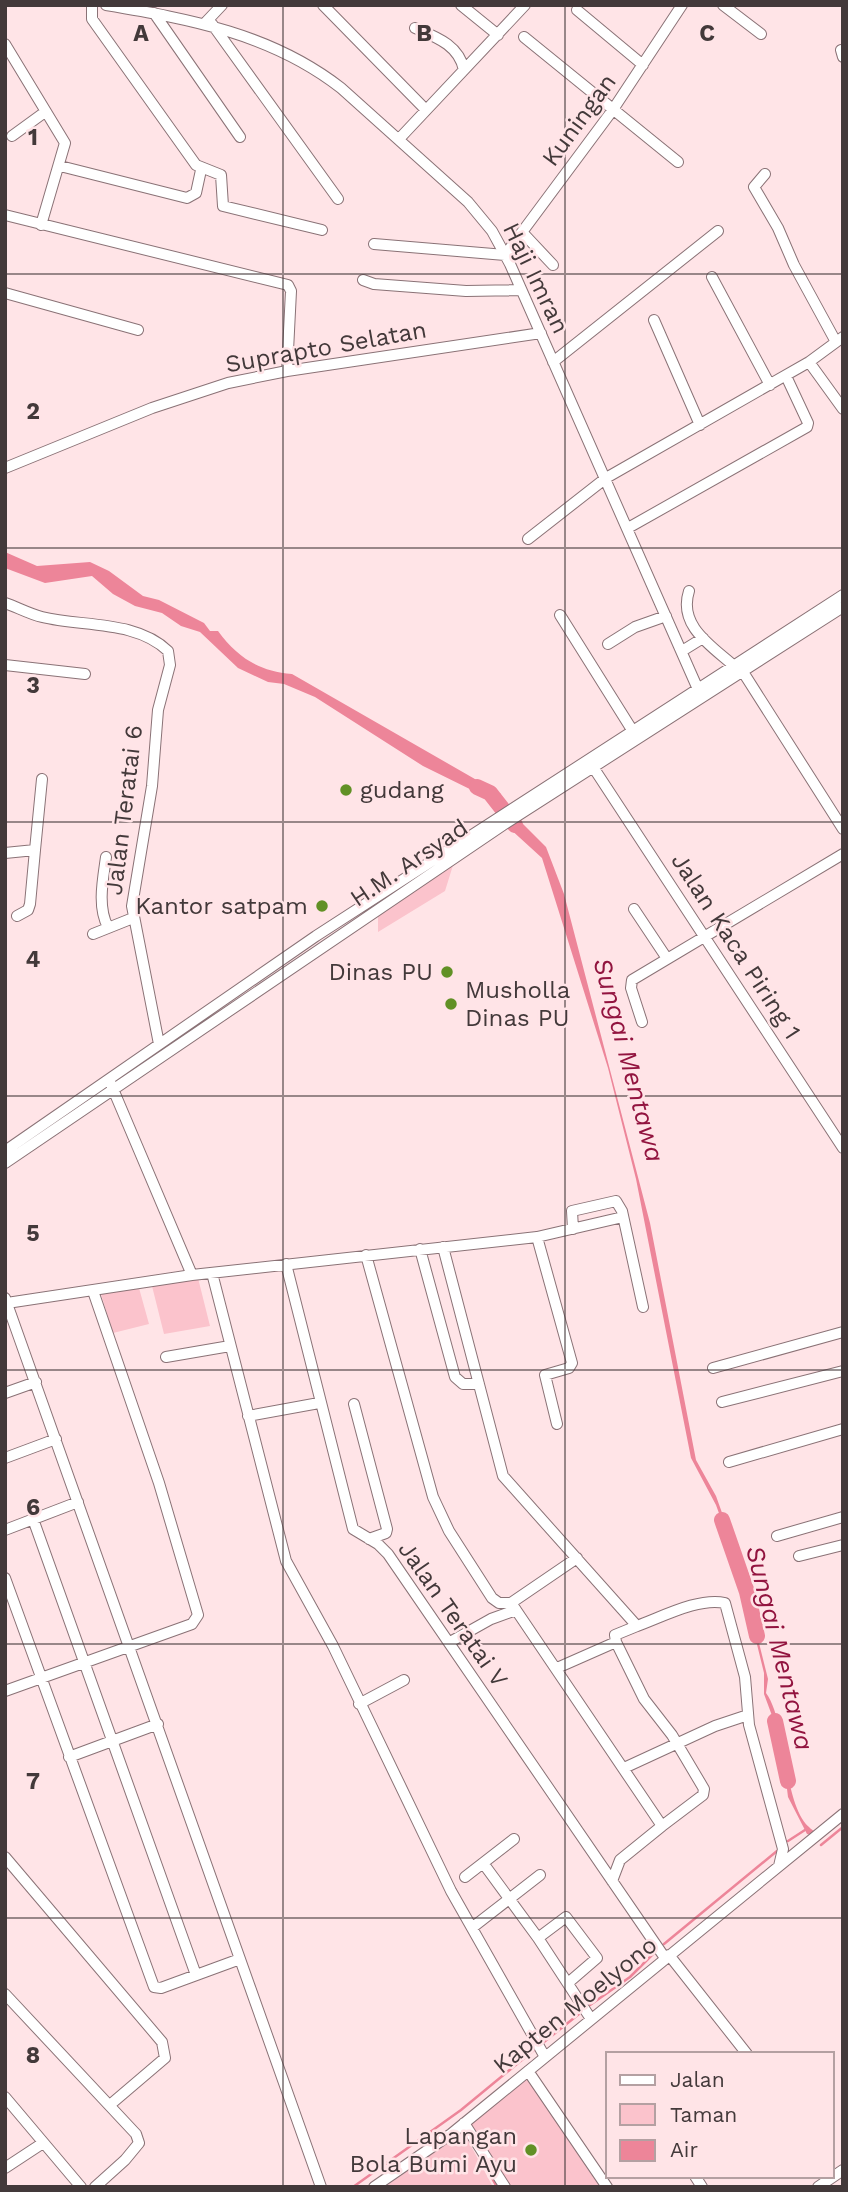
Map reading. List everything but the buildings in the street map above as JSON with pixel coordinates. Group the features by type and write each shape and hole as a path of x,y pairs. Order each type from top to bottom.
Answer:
{"street":[{"path":"92,5 92,19 201,170 221,175 223,206 322,230"},
{"name":"Haji Imran","path":"106,5 147,10 208,23 253,38 320,72 468,202 492,231 505,255 607,478 697,687"},
{"path":"175,5 183,17"},
{"path":"222,5 208,23 338,199"},
{"path":"323,5 426,110"},
{"path":"461,5 498,35"},
{"path":"399,139 525,5"},
{"name":"Kuningan","path":"505,255 612,111 682,5"},
{"path":"723,5 761,34"},
{"path":"147,10 240,137"},
{"path":"577,10 643,65"},
{"path":"415,27 453,48 460,56 464,70"},
{"path":"524,37 678,162"},
{"path":"5,44 65,143 41,225"},
{"path":"12,136 45,112"},
{"path":"60,166 187,198 194,197 201,170"},
{"path":"528,539 607,478 770,386 809,362 839,339 794,265 778,228 753,185 765,174"},
{"path":"5,215 288,285 291,291 287,371"},
{"path":"553,362 718,230"},
{"path":"522,232 553,265"},
{"path":"374,244 505,255"},
{"path":"712,277 770,386"},
{"path":"363,280 374,285 466,291 521,289"},
{"path":"5,293 138,330"},
{"path":"654,320 700,425"},
{"name":"Suprapto Selatan","path":"5,468 152,408 229,383 287,371 541,333"},
{"path":"809,362 843,409"},
{"path":"628,528 807,427 786,376"},
{"path":"689,591 685,604 688,618 703,638 733,665"},
{"name":"H.M. Arsyad","path":"7,1145 111,1084 159,1044 500,821 593,768 743,672 812,622 843,595"},
{"name":"Jalan Teratai 6","path":"5,603 44,618 123,629 160,644 168,652 170,665 158,710 152,786 135,875 133,918 159,1044"},
{"name":"H.M. Arsyad","path":"516,812 697,687 843,607"},
{"path":"560,615 634,733"},
{"path":"608,644 635,627 666,616"},
{"path":"682,651 703,638"},
{"path":"5,665 85,674"},
{"path":"743,672 843,829"},
{"name":"Jalan Kaca Piring 1","path":"593,768 843,1148"},
{"path":"17,916 28,910 30,904 42,779"},
{"name":"H.M. Arsyad","path":"5,1163 111,1084 500,821"},
{"path":"5,853 35,850"},
{"path":"642,1022 631,984 666,957 843,854"},
{"path":"106,857 102,897 104,920 108,927"},
{"path":"634,908 666,957"},
{"path":"93,934 133,918"},
{"path":"111,1084 192,1275"},
{"path":"573,1229 572,1211 613,1199 619,1204 643,1307"},
{"path":"321,2187 6,1300 93,1291 192,1275 537,1237 623,1217"},
{"path":"537,1237 572,1363 569,1368 545,1375 557,1424"},
{"path":"443,1247 503,1476 637,1626"},
{"path":"420,1249 455,1377 463,1384 479,1384"},
{"path":"366,1255 436,1505 492,1598 499,1603 513,1606 662,1826"},
{"name":"Jalan Teratai V","path":"286,1264 319,1403 354,1529 388,1554 612,1881 667,1956 745,2052"},
{"path":"212,1273 286,1561 333,1646 450,1888 545,2057"},
{"path":"5,1677 7,1690 197,1620 198,1612 159,1483 93,1291"},
{"path":"713,1368 843,1332"},
{"path":"166,1357 230,1346"},
{"path":"722,1402 843,1371"},
{"path":"5,1393 36,1382"},
{"path":"248,1416 319,1403"},
{"path":"354,1404 387,1529 386,1533 369,1539"},
{"path":"729,1462 843,1429"},
{"path":"5,1458 56,1439"},
{"path":"5,1530 78,1502"},
{"path":"777,1536 843,1517"},
{"path":"33,1519 196,1975"},
{"path":"799,1556 843,1545"},
{"path":"450,1642 513,1606 577,1558"},
{"path":"5,1578 154,1986 161,1988 240,1959"},
{"path":"612,1881 618,1862 705,1793 678,1743 644,1699 616,1642 615,1634 681,1610 713,1602 726,1603 745,1676 748,1715 783,1849 779,1866"},
{"path":"556,1668 616,1642"},
{"path":"359,1704 404,1680"},
{"path":"624,1768 748,1715"},
{"path":"69,1757 158,1724"},
{"name":"Kapten Moelyono","path":"374,2187 464,2123 839,1817"},
{"path":"464,1877 514,1839"},
{"path":"5,1857 136,2009 165,2050 165,2058 111,2104"},
{"path":"483,1863 538,1938 591,2018"},
{"path":"473,1927 540,1875"},
{"path":"538,1938 568,1917 597,1958 568,1983"},
{"path":"5,1994 111,2104 136,2134 139,2143 125,2160 95,2187"},
{"path":"528,2071 607,2187"},
{"path":"5,2096 81,2187"},
{"path":"464,2123 505,2187"},
{"path":"5,2168 43,2143"}],"green space":[{"path":"454,862 445,891 378,932 378,913"},
{"path":"198,1278 210,1326 164,1334 152,1286"},
{"path":"139,1288 149,1324 113,1333 101,1294"},
{"name":"Lapangan Bola Bumi Ayu","path":"527,2078 600,2187 510,2187 470,2124"},
{"path":"463,2131 493,2187 385,2187"}],"water":[{"path":"5,552 37,566 90,562 109,571 143,596 159,600 204,623 210,631 218,631 233,649 250,662 269,670 292,674 501,794 492,800 423,766 315,697 284,684 268,682 238,668 200,632 181,626 162,613 135,606 113,594 92,576 45,583 5,568"},
{"name":"Sungai Mentawa","path":"518,819 546,847 564,894 650,1223 696,1460 716,1496 750,1591 750,1607 768,1679 766,1693 779,1725 797,1807 805,1822 816,1832 811,1835 807,1834 788,1797 781,1740 764,1694 764,1673 737,1563 716,1505 691,1458 636,1179 608,1068 542,858 507,826"}],"waterway":[{"name":"Sungai Mentawa","path":"477,787 490,793 515,825"},
{"name":"Sungai Mentawa","path":"722,1520 747,1592 757,1636"},
{"name":"Sungai Mentawa","path":"775,1721 788,1781"},
{"path":"821,1845 843,1827"},
{"path":"788,1841 808,1828"},
{"path":"664,1944 777,1851"},
{"path":"590,2005 630,1977 654,1953"},
{"path":"544,2042 579,2014"},
{"path":"353,2187 461,2110 534,2050"},
{"path":"481,2159 497,2187"}],"place":[{"name":"gudang","path":"346,790"},
{"name":"Kantor satpam","path":"322,906"},
{"name":"Dinas PU","path":"447,972"},
{"name":"Musholla Dinas PU","path":"451,1004"},
{"name":"Lapangan Bola Bumi Ayu","path":"531,2150"}]}
